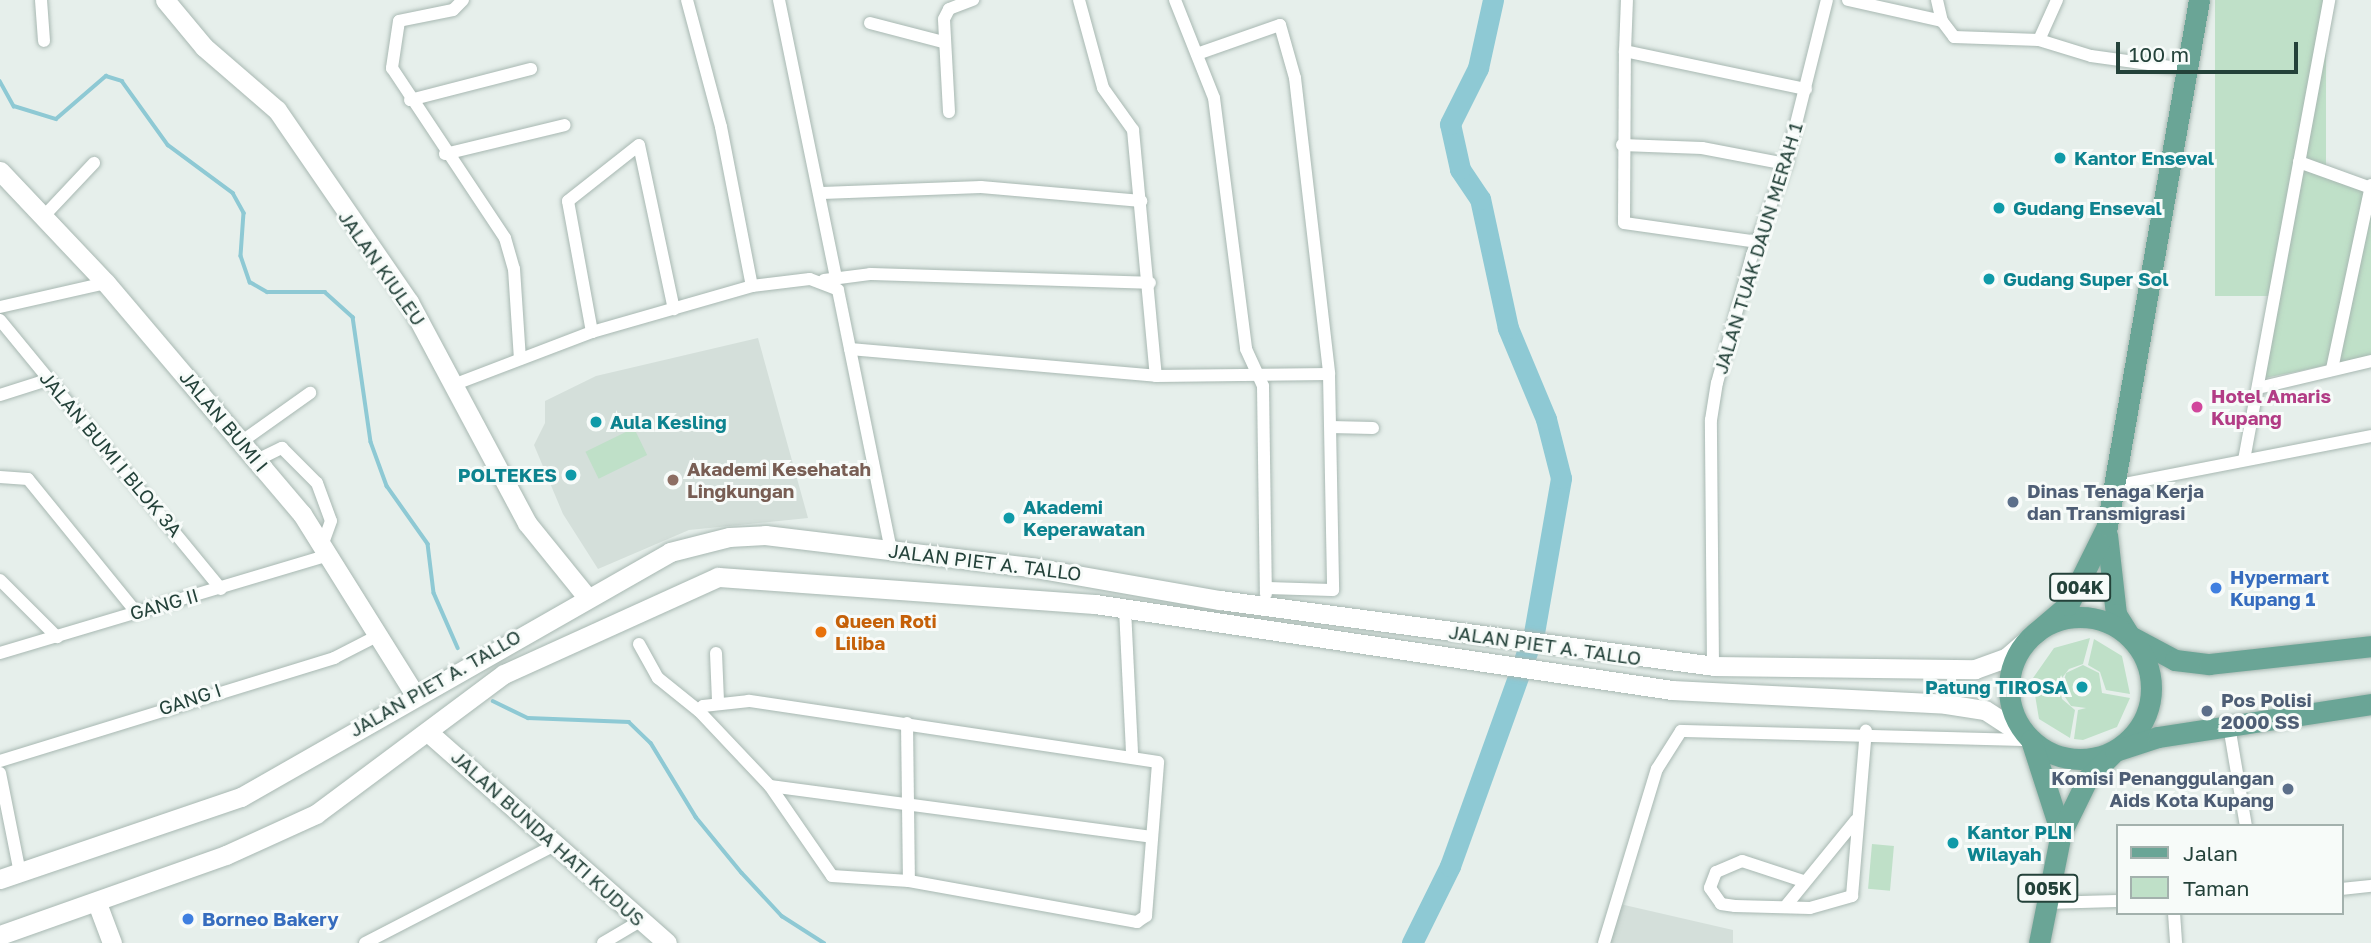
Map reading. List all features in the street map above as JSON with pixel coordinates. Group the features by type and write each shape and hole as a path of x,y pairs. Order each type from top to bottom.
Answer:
{"main road":[{"name":"JALAN KIULEU","path":"165,0 204,47 277,110 409,302 527,523 587,597"},
{"name":"004K","path":"2130,636 2109,584 2107,526 2199,0"},
{"name":"JALAN BUMI I","path":"0,171 106,283 257,460 326,551 415,695"},
{"name":"004K","path":"2034,634 2068,605 2107,526"},
{"name":"JALAN PIET A. TALLO","path":"0,879 242,797 473,660 587,597 698,541 765,535 1266,597 1378,622 1713,666 1975,669 2006,658 2034,634"},
{"name":"JALAN PIET A. TALLO","path":"0,935 97,903 316,814 429,733 497,679 718,577 1125,609 1630,682 1946,704 1985,710 2031,740"},
{"path":"2061,833 2031,740 2014,716 2009,687 2016,658 2034,634 2060,620 2090,618 2175,660 2209,664 2371,646"},
{"path":"2115,751 2137,731 2150,705 2151,675 2130,636"},
{"path":"473,660 497,679"},
{"path":"2031,740 2071,759 2229,726 2371,704"},
{"name":"JALAN BUNDA HATI KUDUS","path":"429,733 553,846 667,943"},
{"name":"005K","path":"2039,943 2061,833 2088,778 2115,751"},
{"path":"97,903 113,943"}],"street":[{"path":"41,0 44,41"},
{"path":"468,0 453,10 399,21 391,60 410,100 505,238 514,269 520,359"},
{"path":"687,0 721,127 752,286"},
{"path":"779,0 822,193 830,279 838,290 891,551"},
{"path":"949,112 952,86 943,42 949,9 973,0"},
{"path":"1079,0 1103,88 1133,130 1150,283 1156,376"},
{"path":"1175,0 1197,54 1219,124 1246,349 1258,376 1266,597 1333,590 1329,374 1285,28 1259,28 1197,54"},
{"path":"1627,0 1622,145 1624,223 1758,242"},
{"name":"JALAN TUAK DAUN MERAH 1","path":"1713,666 1711,420 1758,242 1786,164 1827,0"},
{"path":"1848,0 1942,21"},
{"path":"1937,0 1942,21 1954,37 2039,40 2091,56 2185,69"},
{"path":"2039,40 2057,0"},
{"path":"2245,460 2329,0"},
{"path":"870,23 943,42"},
{"path":"1625,51 1806,89"},
{"path":"410,100 531,69"},
{"path":"445,154 565,125"},
{"path":"592,332 568,201 639,145 674,309"},
{"path":"1622,145 1702,148 1786,164"},
{"path":"2300,162 2371,187 2332,369"},
{"path":"44,216 94,163"},
{"path":"822,193 981,187 1141,201"},
{"path":"453,385 592,332 752,286 830,279 1150,283"},
{"path":"0,307 106,283"},
{"name":"JALAN BUMI I BLOK 3A","path":"0,320 221,589"},
{"path":"850,349 1156,376 1329,374"},
{"path":"2258,388 2371,361"},
{"path":"0,395 50,379"},
{"path":"241,442 310,393"},
{"path":"1331,428 1373,428"},
{"path":"2115,486 2371,436"},
{"path":"257,460 282,448 317,483 331,521 326,551"},
{"path":"0,477 28,479 136,612"},
{"name":"GANG II","path":"0,653 221,589 326,551"},
{"path":"0,580 57,637"},
{"path":"1125,609 1132,753"},
{"name":"GANG I","path":"0,761 334,658 379,635"},
{"path":"639,644 659,678 699,711 770,786 827,873 909,881 1137,922 1146,916 1152,837 1162,769 1132,753 718,701 699,711"},
{"path":"716,653 718,701"},
{"path":"907,723 909,881"},
{"path":"2229,726 2246,824"},
{"path":"1604,943 1673,737 1712,728 1866,731 2031,740"},
{"path":"1803,881 1742,861 1716,872 1710,888 1721,904 1810,908 1852,896 1866,731"},
{"path":"0,773 20,873"},
{"path":"770,786 1152,837"},
{"path":"1785,906 1858,817"},
{"path":"365,943 553,846"},
{"path":"2343,889 2371,886"},
{"path":"2045,903 2116,901"},
{"path":"2174,915 2176,943"},
{"path":"603,943 640,920"}],"shaded area":[{"name":"Akademi Kesehatah Lingkungan","path":"758,338 808,518 689,530 598,569 563,514 534,445 545,423 545,401 596,376"},
{"path":"1620,904 1733,930 1733,943 1610,943"}],"green space":[{"path":"2215,0 2326,0 2326,296 2215,296"},
{"path":"2302,168 2371,194 2371,356 2265,378"},
{"path":"634,428 647,455 599,479 585,452"},
{"path":"2090,638 2083,664 2069,669 2058,683 2033,678 2054,648"},
{"path":"2094,639 2122,656 2130,694 2106,690 2100,672 2088,665"},
{"path":"2083,665 2099,673 2102,693 2130,698 2117,727 2083,740 2074,739 2078,710 2086,708 2071,706 2061,691 2066,673"},
{"path":"2033,683 2059,686 2062,699 2075,710 2070,738 2039,719"},
{"path":"1872,844 1894,846 1890,891 1868,889"}],"waterway":[{"path":"1412,943 1450,866 1534,633 1561,478 1546,419 1508,328 1480,199 1460,169 1450,124 1478,68 1493,0"},
{"path":"0,81 14,106 56,119 106,76 122,81 168,145 233,193 244,213 241,256 250,282 267,292 325,292 353,317 371,442 387,486 428,544 434,593 458,648"},
{"path":"493,701 528,718 629,722 651,743 696,817 742,873 782,916 824,943"}],"place":[{"name":"Kantor Enseval","path":"2060,158"},
{"name":"Gudang Enseval","path":"1999,208"},
{"name":"Gudang Super Sol","path":"1989,279"},
{"name":"Hotel Amaris Kupang","path":"2197,407"},
{"name":"Aula Kesling","path":"596,422"},
{"name":"POLTEKES","path":"571,475"},
{"name":"Akademi Kesehatah Lingkungan","path":"673,480"},
{"name":"Dinas Tenaga Kerja dan Transmigrasi","path":"2013,502"},
{"name":"Akademi Keperawatan","path":"1009,518"},
{"name":"Hypermart Kupang 1","path":"2216,588"},
{"name":"Queen Roti Liliba","path":"821,632"},
{"name":"Patung TIROSA","path":"2082,687"},
{"name":"Pos Polisi 2000 SS","path":"2207,711"},
{"name":"Komisi Penanggulangan Aids Kota Kupang","path":"2288,789"},
{"name":"Kantor PLN Wilayah","path":"1953,843"},
{"name":"Borneo Bakery","path":"188,919"}]}
